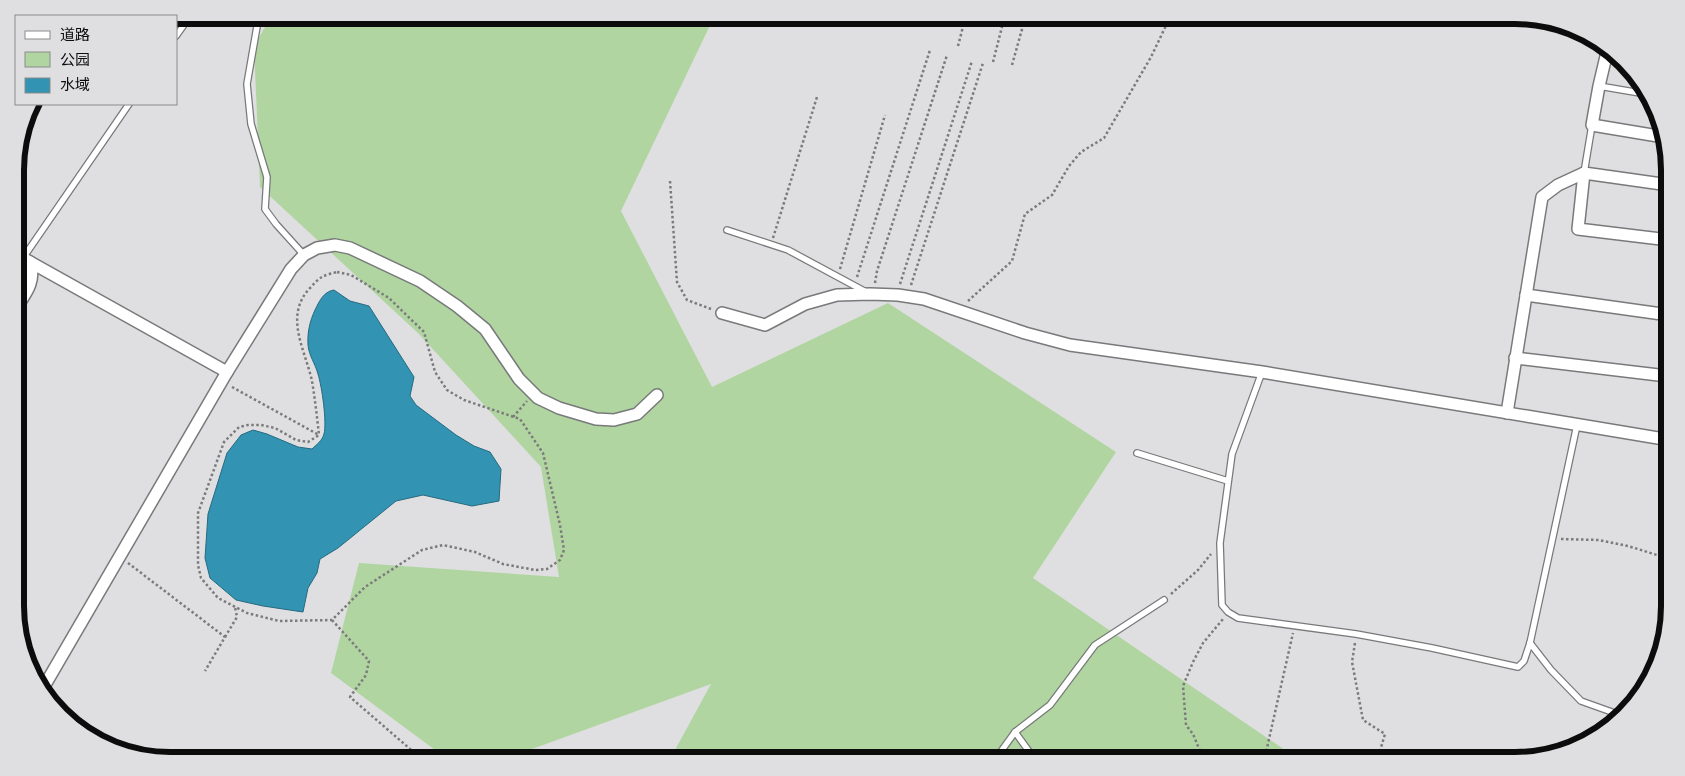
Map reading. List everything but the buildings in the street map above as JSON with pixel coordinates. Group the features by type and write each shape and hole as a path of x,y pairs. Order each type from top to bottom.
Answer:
{"street":[{"path":"1606,56 1592,125 1657,136"},
{"path":"1584,172 1578,229 1661,239"},
{"path":"1506,413 1542,197 1558,185 1584,172 1661,184"},
{"path":"46,683 225,377 291,269 304,255 317,248 336,245 350,248 420,281 457,306 485,329 519,379 538,398 559,408 596,419 614,420 636,414 657,395"},
{"path":"24,259 225,377"},
{"path":"24,260 33,273 24,295"},
{"path":"722,313 765,325 805,304 837,295 898,295 924,299 1024,333 1070,345 1262,372 1661,439"},
{"path":"1526,295 1661,314"},
{"path":"1516,358 1661,375"}],"lane":[{"path":"257,24 247,84 251,124 267,177 265,209 304,255"},
{"path":"1599,86 1639,93"},
{"path":"24,257 128,105"},
{"path":"1584,172 1592,125"},
{"path":"727,230 788,250 854,286 874,294"},
{"path":"1262,372 1232,454 1228,481 1220,544 1222,605 1228,612 1238,618 1356,634 1518,667 1524,661 1530,643 1577,425"},
{"path":"1137,453 1228,481"},
{"path":"1001,752 1015,732 1050,705 1095,645 1164,600"},
{"path":"1530,643 1551,670 1581,701 1615,713"},
{"path":"1015,732 1029,752"}],"path":[{"path":"958,46 964,24"},
{"path":"993,62 1003,24"},
{"path":"1012,65 1023,24"},
{"path":"957,310 1012,261 1025,214 1052,194 1068,166 1081,152 1104,138 1151,57 1168,24"},
{"path":"854,286 930,50"},
{"path":"874,294 877,271 947,55"},
{"path":"898,295 900,283 972,61"},
{"path":"910,297 911,286 983,63"},
{"path":"771,244 818,97"},
{"path":"838,277 885,115"},
{"path":"670,181 678,282 686,300 722,313"},
{"path":"337,272 351,275 389,298 424,332 435,372 447,390 464,400 520,419 543,453 564,550 560,560 547,569 535,570 502,564 475,552 443,545 422,550 365,587 332,620 279,621 247,614 218,598 201,578 198,565 198,513 224,442 239,427 248,424 261,424 275,428 296,440 308,442 319,435 312,381 298,337 296,322 299,306 304,294 321,276 337,272"},
{"path":"225,377 319,435"},
{"path":"513,417 533,393"},
{"path":"1553,539 1599,540 1628,546 1661,557"},
{"path":"1164,600 1198,570 1220,544"},
{"path":"121,557 225,637"},
{"path":"205,671 237,617 235,607"},
{"path":"1200,752 1193,734 1186,724 1183,686 1203,643 1228,612"},
{"path":"332,620 369,661 366,675 350,697 414,752"},
{"path":"1266,752 1295,626"},
{"path":"1356,634 1352,662 1363,720 1385,734 1380,752"}],"green space":[{"path":"267,24 711,24 621,211 712,387 888,303 1116,452 1033,578 1288,752 674,752 711,684 524,752 438,752 331,673 359,563 559,577 541,467 418,333 260,187 254,46"}],"water":[{"path":"334,290 350,301 369,306 414,377 410,396 416,405 456,435 474,446 490,452 501,469 499,501 472,506 423,495 396,501 338,548 320,559 317,573 308,588 303,612 236,600 210,578 205,558 208,514 227,453 241,435 253,430 298,447 312,449 322,439 325,429 324,404 318,374 308,345 308,334 311,319 319,302 326,293"}]}
